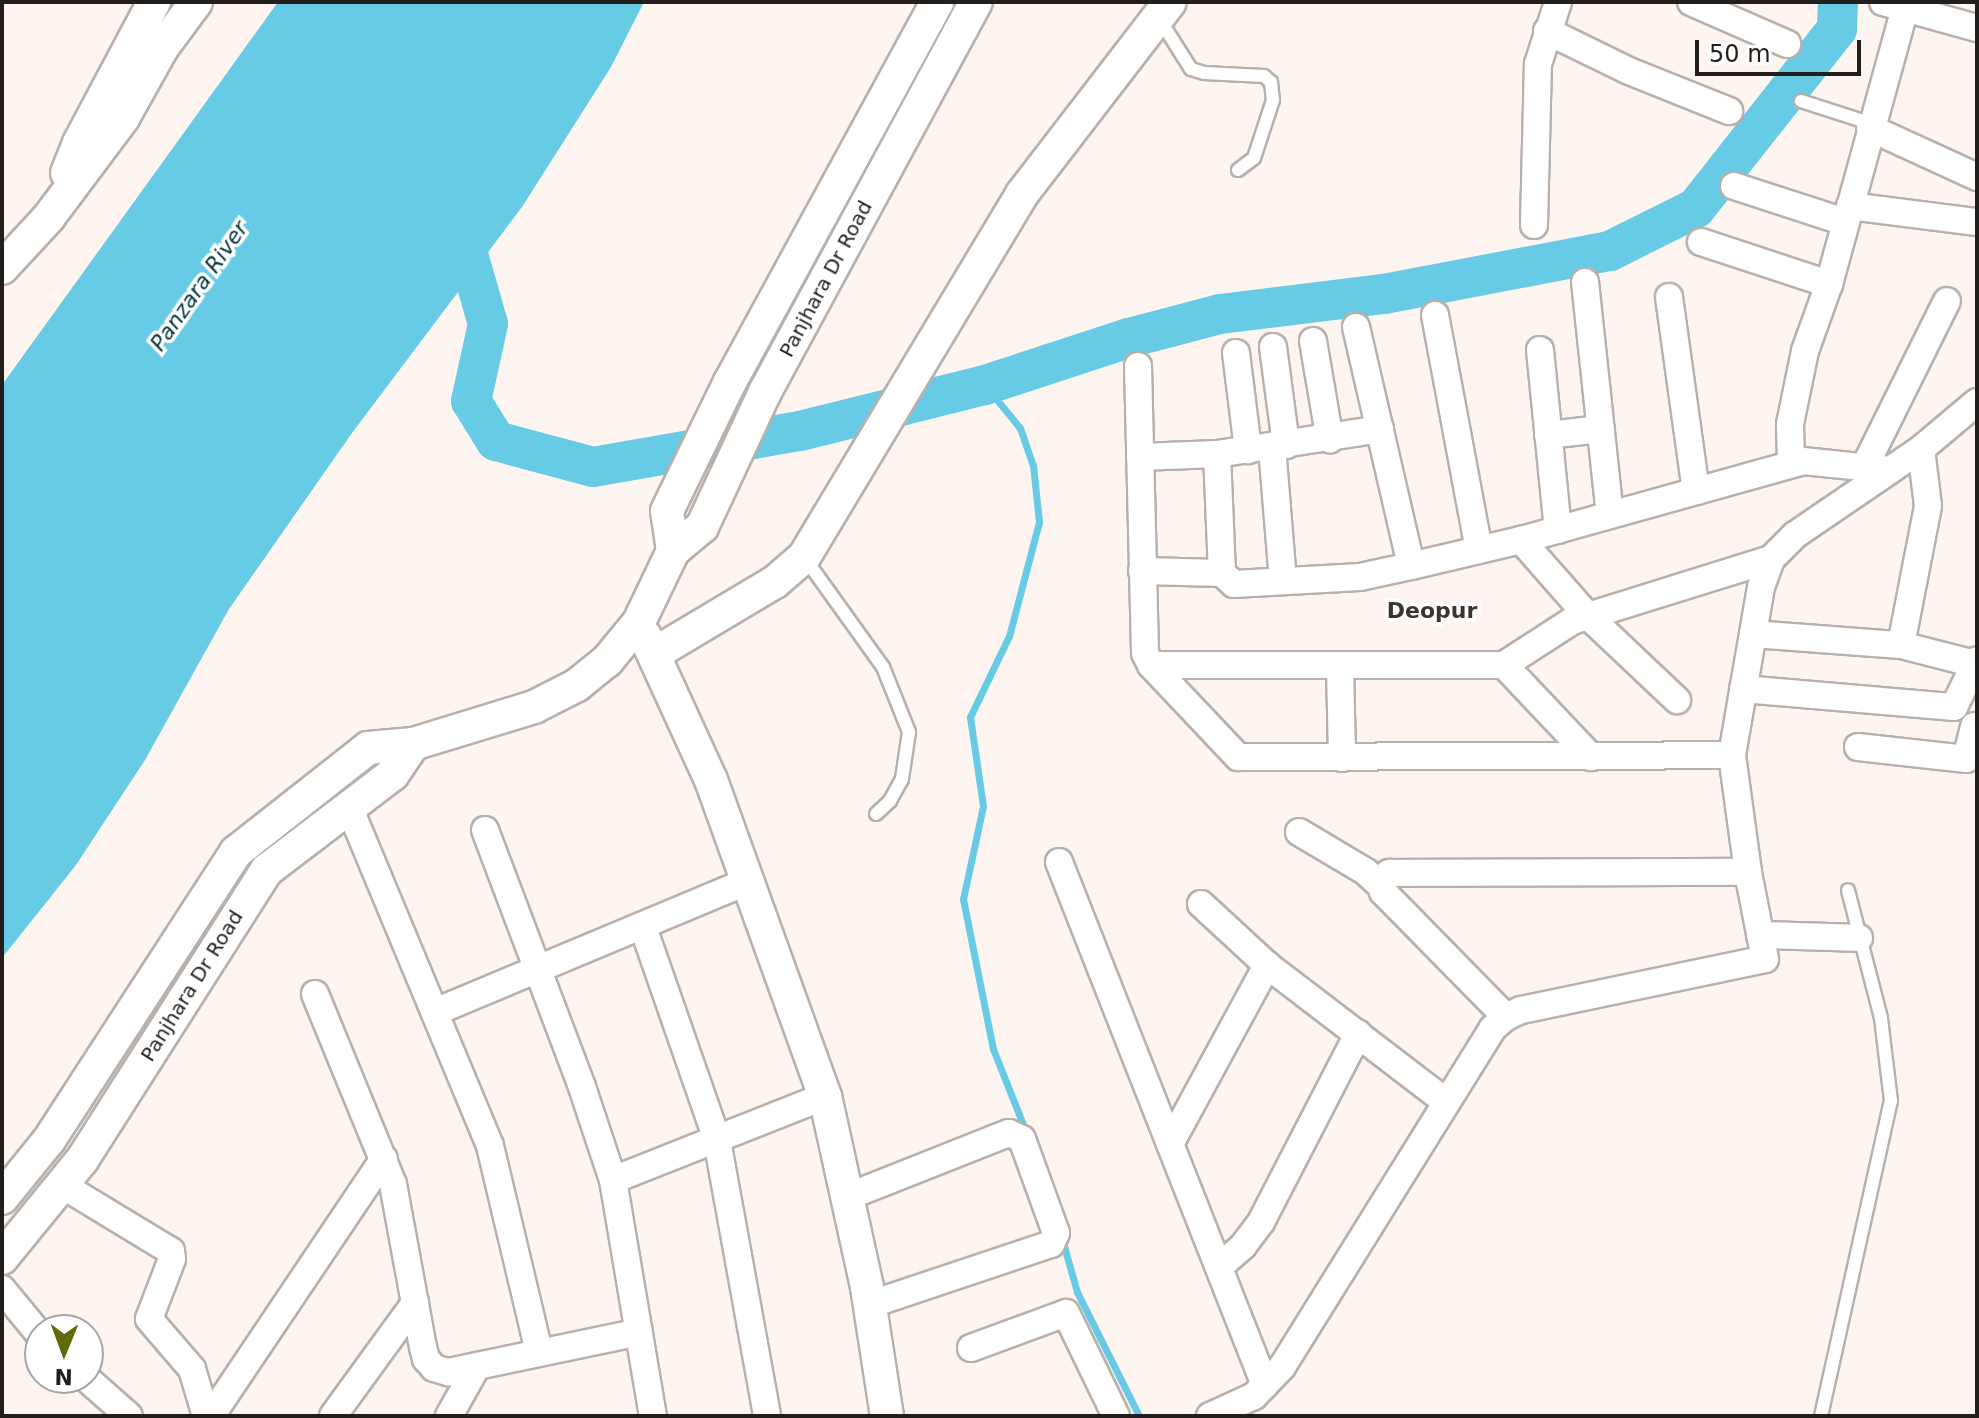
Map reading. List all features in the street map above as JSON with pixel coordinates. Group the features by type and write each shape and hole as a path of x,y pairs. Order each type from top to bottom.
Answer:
{"street":[{"path":"49,217 79,143 154,2"},
{"path":"2,268 49,217 123,118 162,48 196,2"},
{"name":"Panjhara Dr Road","path":"673,551 667,511 730,382 937,2"},
{"name":"Panjhara Dr Road","path":"2,1198 49,1140 236,852 368,748 413,744 534,707 577,685 607,661 639,622 673,551 702,527 765,392 976,2"},
{"path":"1534,225 1538,64 1558,2"},
{"path":"1691,2 1787,44"},
{"path":"1791,464 1790,424 1795,391 1829,284 1871,126 1894,5 1977,28"},
{"path":"654,654 775,582 804,557 1022,194 1164,9"},
{"path":"1547,31 1629,71 1729,111"},
{"path":"1871,126 1977,177"},
{"path":"1734,186 1848,214 1977,222"},
{"path":"1701,242 1829,284"},
{"path":"1585,282 1610,515"},
{"path":"1669,297 1696,491"},
{"path":"1878,468 1947,301"},
{"path":"1435,315 1479,550"},
{"path":"1356,327 1411,566"},
{"path":"1313,341 1330,440"},
{"path":"1273,347 1269,447 1283,581"},
{"path":"1540,350 1558,530"},
{"path":"1236,353 1269,447"},
{"path":"1138,366 1143,642 1151,665 1238,757 1732,755"},
{"path":"1210,1416 1254,1396 1282,1367 1492,1029 1506,1017 1521,1010 1765,959 1748,872 1732,755 1761,587 1771,559 1795,535 1878,468 1921,449 1977,402"},
{"path":"1140,457 1217,454 1330,440 1380,429"},
{"path":"1548,435 1601,429"},
{"path":"1901,645 1928,506 1921,449"},
{"path":"1217,454 1222,573"},
{"path":"1142,571 1222,573 1234,584 1360,577 1521,540 1791,464 1821,461 1878,468"},
{"path":"1521,540 1587,615 1677,700"},
{"path":"1151,665 1504,665 1587,615 1771,559"},
{"path":"639,622 711,780 825,1096 869,1305 887,1416"},
{"path":"1753,634 1901,645 1976,662 1954,707"},
{"path":"1504,665 1591,757"},
{"path":"1340,667 1342,758"},
{"path":"1743,689 1954,707 1975,727 1966,759 1858,747"},
{"name":"Panjhara Dr Road","path":"2,1258 82,1160 267,870 393,774 413,744"},
{"path":"349,807 480,1119 502,1185 539,1352"},
{"path":"485,830 613,1180 653,1416"},
{"path":"1299,832 1366,872 1506,1017"},
{"path":"1059,862 1265,1385"},
{"path":"1380,885 1389,873 1748,872"},
{"path":"435,1012 748,881"},
{"path":"1201,904 1267,965 1446,1102"},
{"path":"643,927 717,1140 767,1416"},
{"path":"1760,935 1859,938"},
{"path":"1170,1144 1267,965"},
{"path":"315,994 393,1184 426,1359 434,1368 448,1372 639,1332"},
{"path":"1219,1267 1243,1246 1261,1222 1358,1034"},
{"path":"613,1180 825,1096"},
{"path":"847,1197 1009,1133 1022,1139 1056,1233 1051,1244 869,1305"},
{"path":"208,1416 384,1159"},
{"path":"62,1185 171,1251 172,1259 149,1319 192,1369 208,1416"},
{"path":"2,1289 24,1316"},
{"path":"333,1416 415,1303"},
{"path":"971,1348 1066,1313 1116,1416"},
{"path":"449,1416 477,1366"},
{"path":"104,1394 129,1416"}],"lane":[{"path":"1164,9 1191,69 1204,73 1264,76 1271,82 1273,100 1254,158 1238,170"},
{"path":"1801,101 1871,126"},
{"path":"804,557 883,667 909,732 902,779 890,801 876,814"},
{"path":"1821,1416 1891,1101 1881,1018 1848,890"}],"water":[{"name":"Panzara River","path":"278,2 644,2 611,67 522,207 352,433 229,609 145,760 76,865 2,958 2,385"}],"waterway":[{"path":"458,219 488,324 471,401 496,441 593,467 800,431 985,385 1129,338 1220,314 1384,294 1610,251 1696,208 1837,29 1838,2"},
{"path":"985,385 1020,428 1033,465 1039,522 1009,636 970,717 983,806 963,899 993,1049 1026,1132"},
{"path":"1062,1239 1077,1292 1139,1416"}],"district":[{"name":"Deopur","path":"1432,611"}]}
